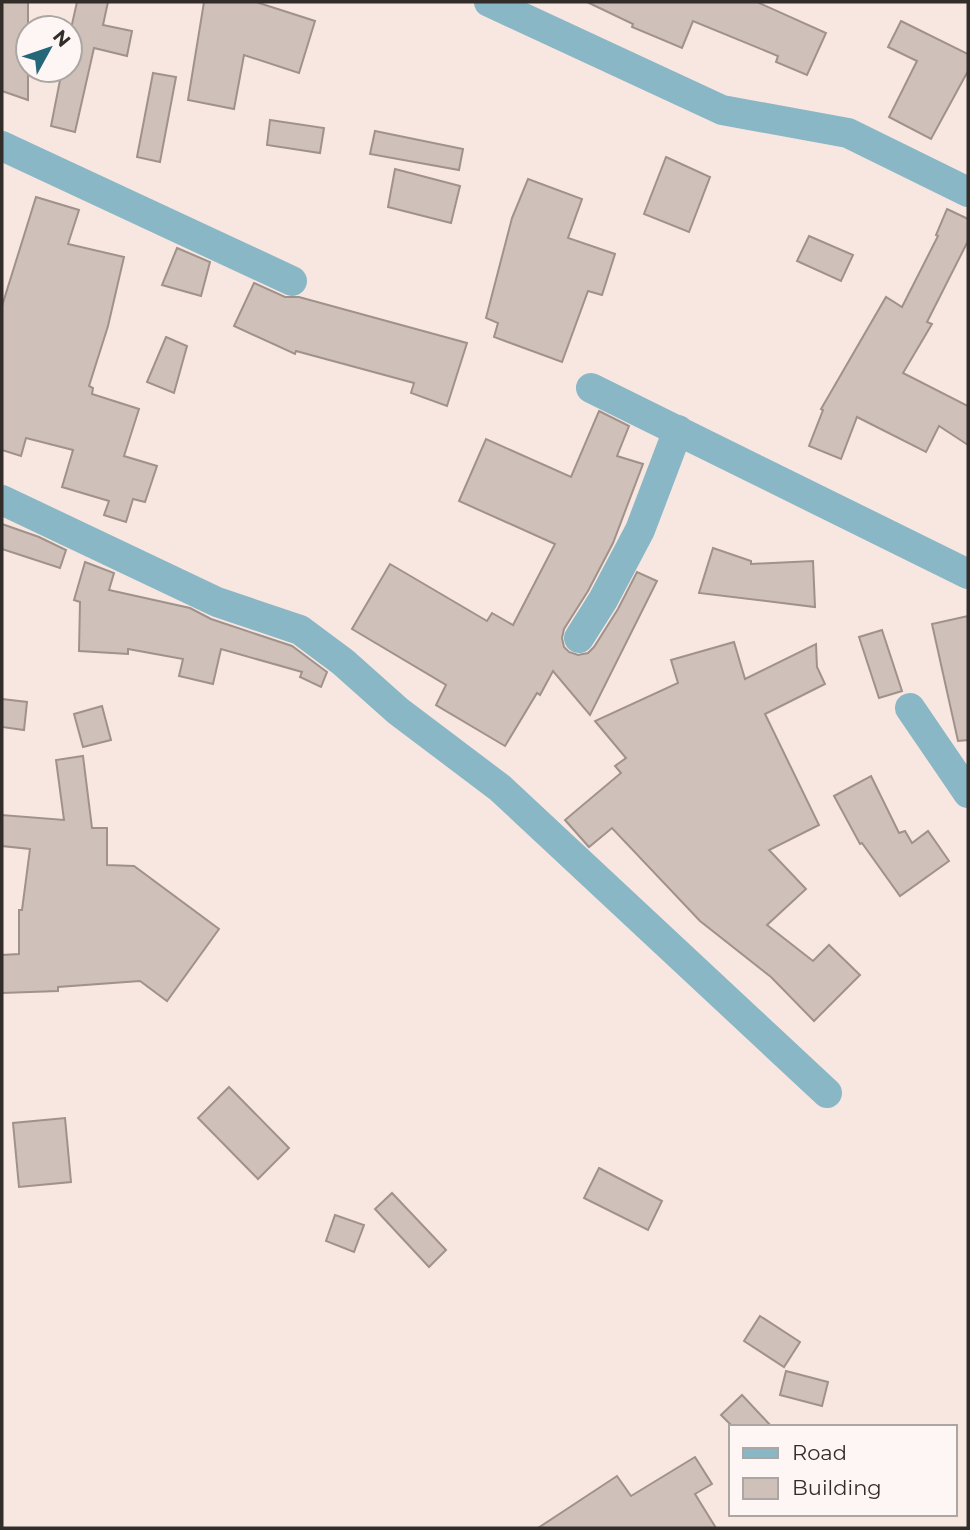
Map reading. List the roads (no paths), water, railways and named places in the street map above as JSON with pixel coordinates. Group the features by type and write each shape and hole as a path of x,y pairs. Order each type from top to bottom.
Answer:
{"street":[{"path":"489,2 722,110 848,133 968,192"},
{"path":"2,146 292,281"},
{"path":"591,388 968,575"},
{"path":"579,638 603,600 640,530 678,430"},
{"path":"2,500 217,602 300,630 343,662 398,711 500,788 827,1093"},
{"path":"910,708 968,793"}]}
